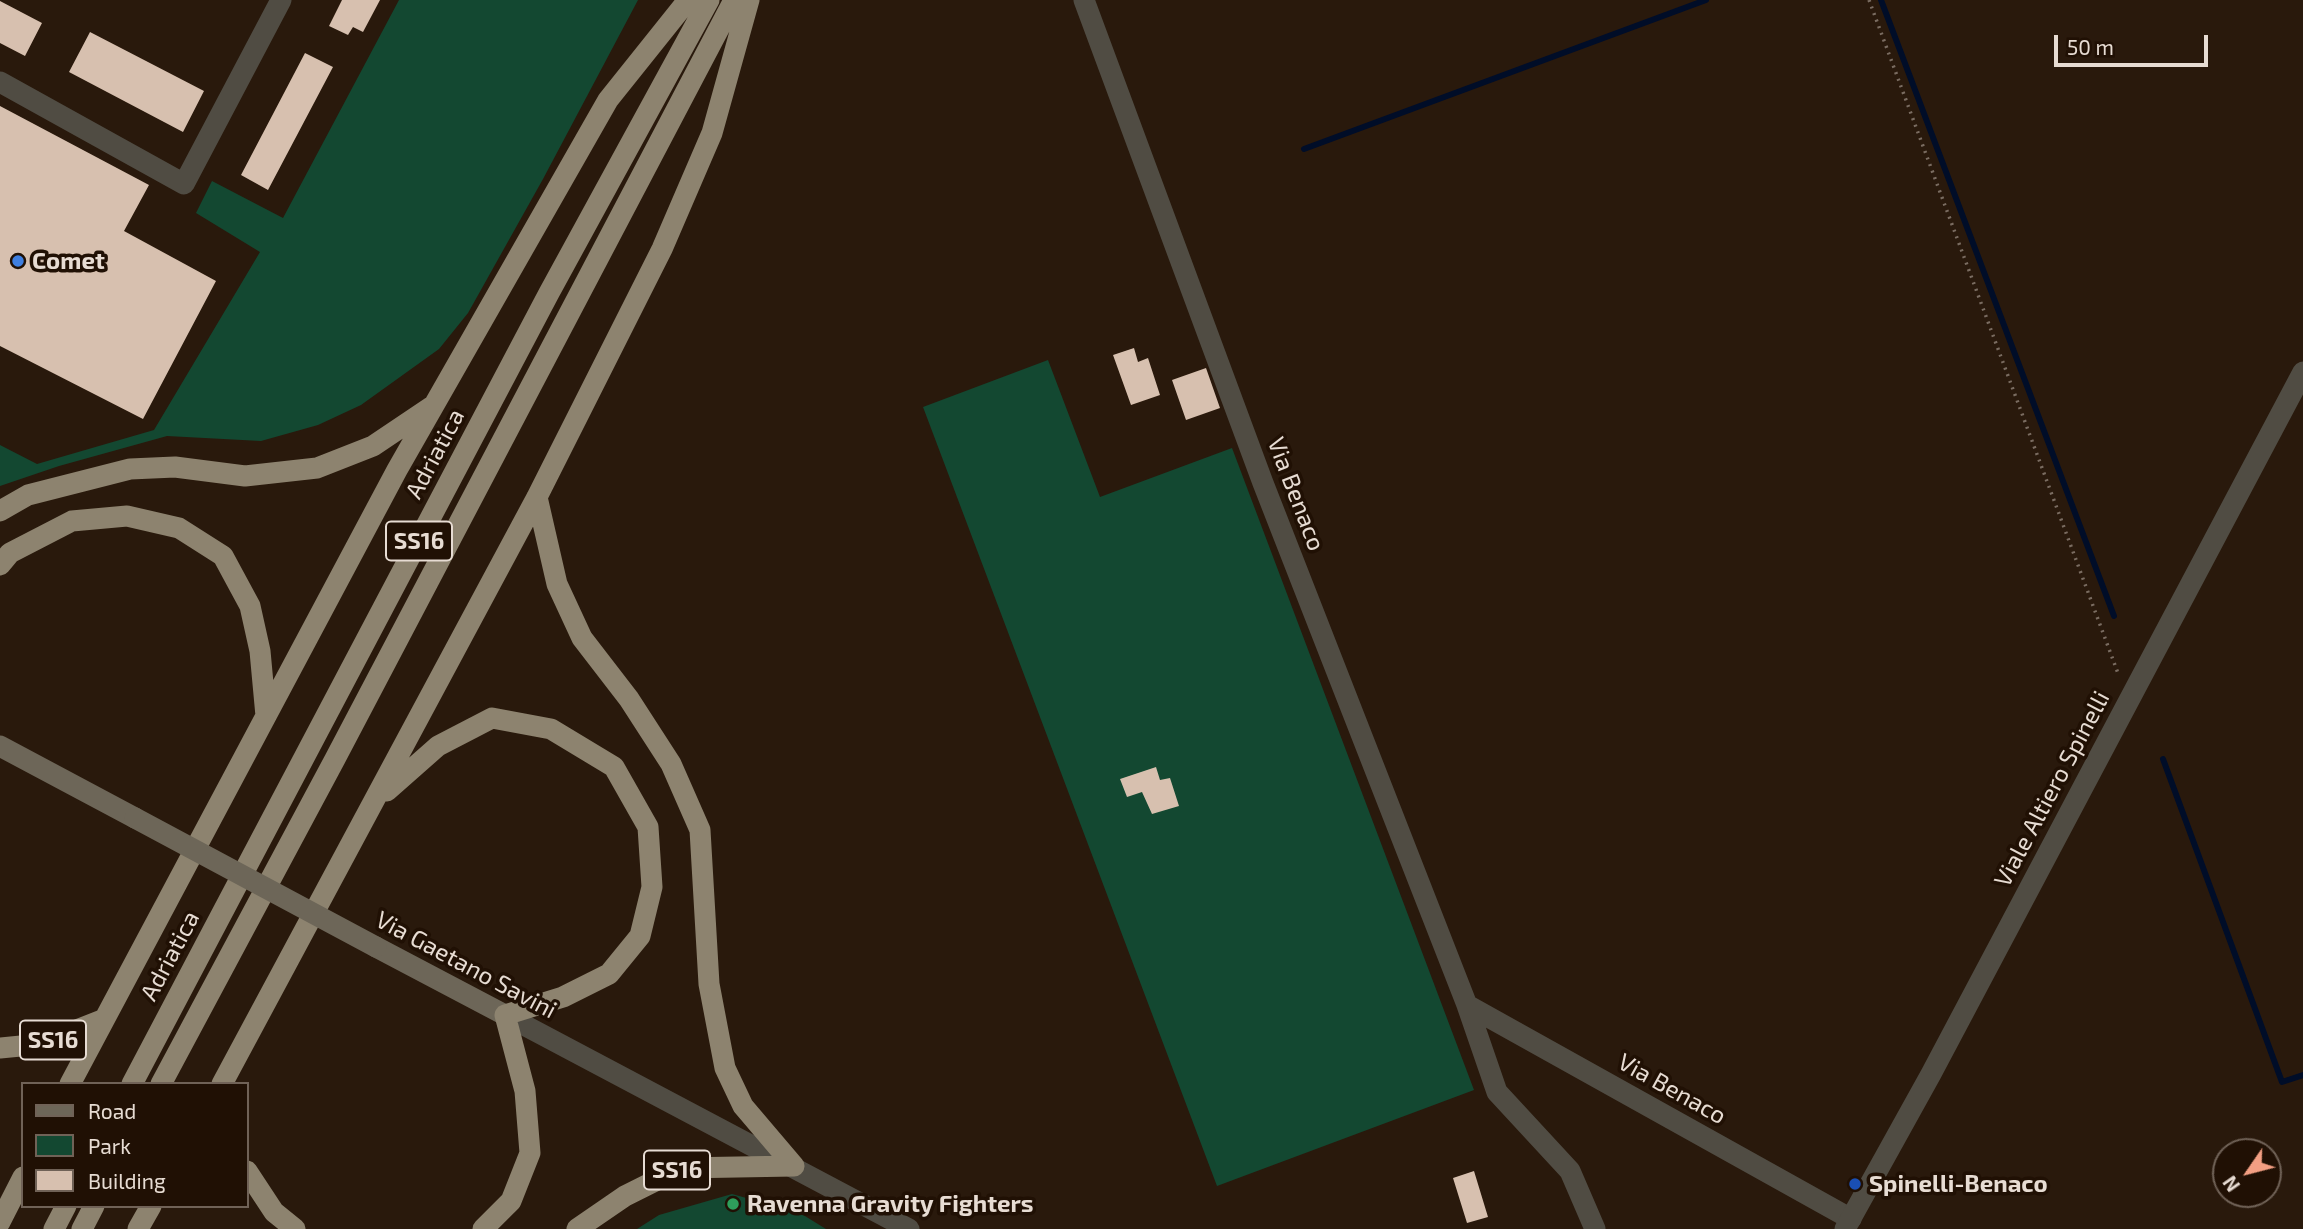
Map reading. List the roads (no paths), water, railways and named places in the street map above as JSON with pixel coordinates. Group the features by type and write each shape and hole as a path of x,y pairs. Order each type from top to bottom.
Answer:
{"highway":[{"name":"SS16","path":"71,1082 435,404 608,100 688,0"},
{"name":"Adriatica","path":"133,1082 549,293 709,0"},
{"name":"SS16","path":"162,1082 355,723 734,0"},
{"path":"224,1082 537,497 662,249 712,133 749,0"},
{"name":"SS16","path":"0,511 28,495 130,469 176,467 245,476 317,468 373,446 435,404"},
{"path":"537,497 557,584 577,627 671,764 700,831 709,984 725,1069 743,1106 793,1166"},
{"path":"0,565 10,553 72,522 127,516 179,528 223,556 250,606 260,651 266,716"},
{"path":"377,800 438,746 492,718 551,729 614,767 648,827 652,887 640,936 609,974 563,997 505,1015 525,1091 530,1153 511,1201 483,1229"},
{"name":"SS16","path":"0,1048 41,1044 102,1020"},
{"name":"SS16","path":"577,1229 625,1196 681,1168 793,1166"},
{"path":"248,1173 274,1212 295,1229"},
{"path":"0,1222 21,1181"},
{"path":"54,1229 65,1208"},
{"path":"82,1229 93,1208"},
{"path":"138,1229 150,1208"}],"main road":[{"name":"Via Gaetano Savini","path":"0,746 505,1015"}],"street":[{"path":"0,82 184,184 281,0"},
{"name":"Via Benaco","path":"1084,0 1263,483 1467,1004 1497,1091 1570,1171 1595,1229"},
{"name":"Viale Altiero Spinelli","path":"1848,1224 2303,372"},
{"name":"Via Benaco","path":"1467,1004 1848,1224"},
{"name":"Via Gaetano Savini","path":"505,1015 909,1229"}],"waterway":[{"path":"1304,149 1706,0"},
{"path":"1881,0 2114,616"},
{"path":"2163,759 2282,1082 2303,1075"}],"place":[{"name":"Comet","path":"18,261"},
{"name":"Spinelli-Benaco","path":"1855,1184"},
{"name":"Ravenna Gravity Fighters","path":"733,1204"}]}
